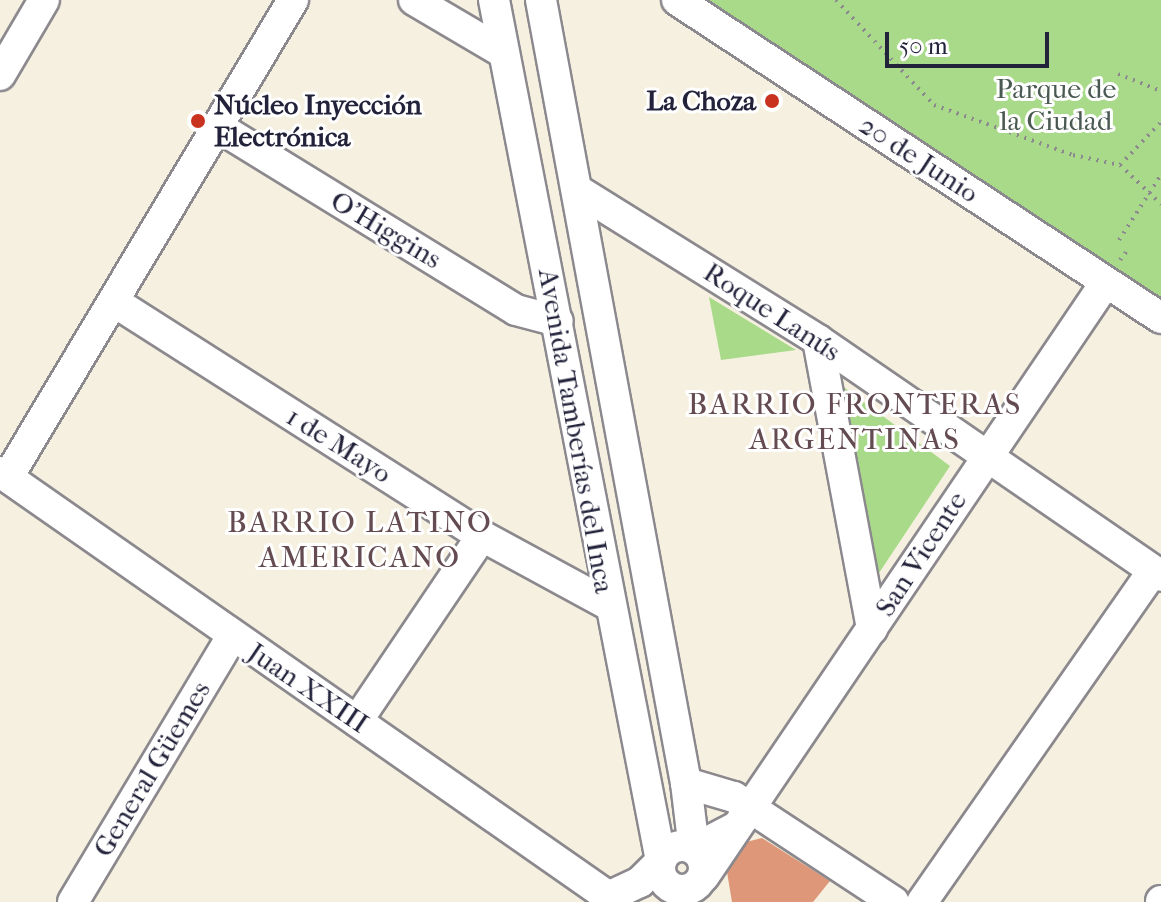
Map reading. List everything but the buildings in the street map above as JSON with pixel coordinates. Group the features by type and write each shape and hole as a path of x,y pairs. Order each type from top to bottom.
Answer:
{"street":[{"path":"0,75 44,0"},
{"path":"4,475 116,303 293,0"},
{"path":"414,0 504,53"},
{"name":"Avenida Tamberías del Inca","path":"494,0 558,321 607,604 661,861"},
{"name":"Avenida Tamberías del Inca","path":"541,0 686,783 692,883"},
{"name":"20 de Junio","path":"677,0 1161,318"},
{"name":"O'Higgins","path":"220,128 516,310 558,321"},
{"name":"Roque Lanús","path":"577,190 818,340 1157,573"},
{"name":"San Vicente","path":"743,817 1106,282"},
{"name":"1 de Mayo","path":"116,303 482,536 607,604"},
{"path":"818,340 872,629"},
{"name":"Juan XXIII","path":"4,475 609,900"},
{"path":"357,721 482,536"},
{"path":"922,902 1157,573"},
{"name":"General Güemes","path":"73,902 232,636"},
{"path":"686,783 713,788 743,817 894,902"},
{"path":"609,900 652,899 692,883 743,817"},
{"path":"609,900 640,882 674,847 692,883"}],"path":[{"path":"836,0 934,105 1073,155 1120,165 1161,204"},
{"path":"1118,74 1161,91"},
{"path":"1120,165 1161,122"},
{"path":"1119,240 1161,175"}],"green space":[{"name":"Parque de la Ciudad","path":"704,0 1161,0 1161,299"},
{"path":"709,297 796,350 721,360"},
{"path":"841,385 950,466 877,576"}],"place":[{"name":"La Choza","path":"772,101"},
{"name":"Núcleo Inyección Electrónica","path":"198,121"}],"district":[{"name":"BARRIO FRONTERAS ARGENTINAS","path":"855,422"},
{"name":"BARRIO LATINO AMERICANO","path":"360,540"}]}
